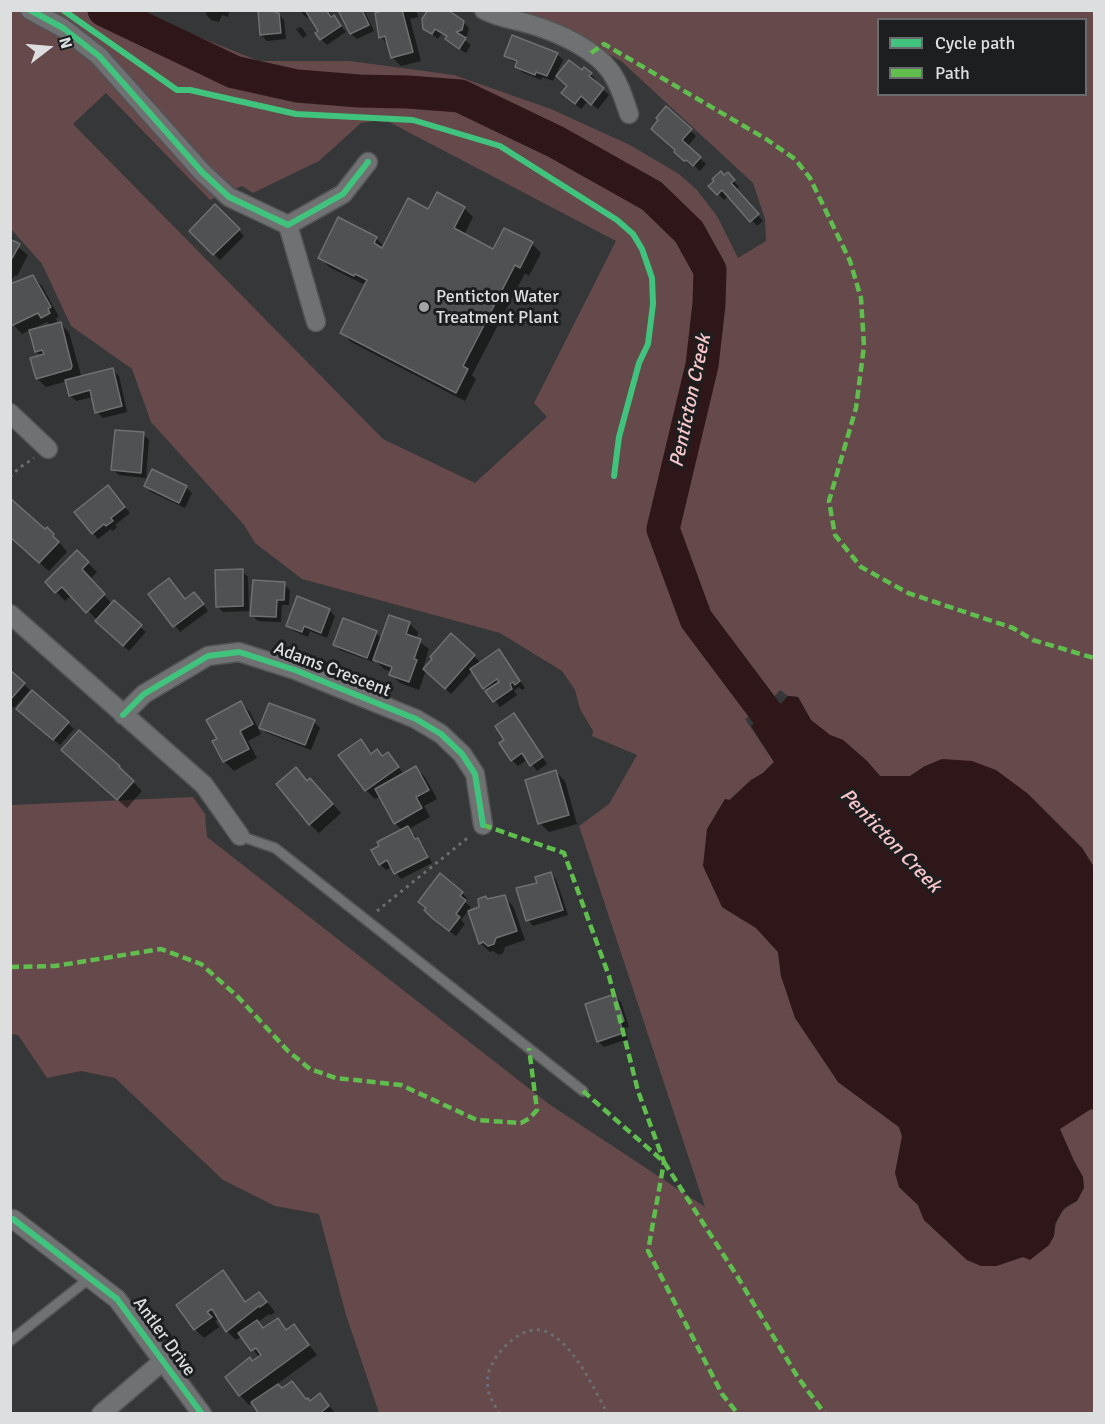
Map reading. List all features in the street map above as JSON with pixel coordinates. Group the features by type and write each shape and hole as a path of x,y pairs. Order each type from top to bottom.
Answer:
{"street":[{"path":"30,10 63,28 99,56 201,172 229,197 288,225 316,322"},
{"path":"484,10 535,25 591,53 610,70 620,87 630,114"},
{"path":"288,225 343,194 368,162"},
{"path":"10,413 48,449"},
{"path":"10,614 204,785 240,836"},
{"name":"Adams Crescent","path":"123,715 144,694 208,656 239,652 296,670 405,714 441,734 462,754 475,774 483,825"},
{"name":"Antler Drive","path":"10,1220 13,1219 117,1299 202,1413"},
{"path":"101,1413 163,1361"}],"lane":[{"path":"240,836 274,848 584,1091"},
{"path":"10,1341 90,1278"}],"path":[{"path":"10,477 19,468 48,449"},
{"path":"365,920 483,825"},
{"path":"500,1413 489,1397 488,1376 496,1356 511,1340 535,1330 547,1331 568,1348 608,1413"}],"shaded area":[{"path":"11,11 134,11 259,61 350,61 454,75 551,109 630,145 679,174 697,190 717,216 738,258 766,241 765,219 753,183 621,61 596,47 510,11 1094,11 1094,867 1082,848 1027,793 925,766 910,776 880,776 843,740 830,735 811,720 798,697 788,696 780,690 763,709 745,719 774,762 729,800 722,907 756,928 778,952 781,976 838,1082 899,1127 902,1136 899,1187 918,1205 924,1220 967,1260 996,1266 1023,1257 1054,1236 1060,1215 1077,1201 1083,1177 1059,1128 1091,1109 1094,1110 1094,1413 379,1413 346,1315 319,1214 275,1206 223,1180 115,1078 81,1071 47,1078 18,1035 11,1034 11,805 193,797 205,814 207,837 549,1104 705,1207 579,826 609,804 637,755 592,736 593,731 580,709 575,690 562,671 500,633 302,579 255,543 244,525 151,422 132,369 71,326 42,264 11,229","holes":["106,93 210,200 242,186 253,193 319,161 361,123 389,122 616,241 534,403 547,417 475,483 383,439 73,124"]}],"water":[{"path":"788,696 798,697 811,720 830,735 843,740 880,776 910,776 942,759 972,761 996,770 1027,793 1082,848 1094,867 1094,1110 1091,1109 1060,1129 1083,1177 1084,1188 1077,1201 1064,1208 1055,1224 1054,1236 1049,1245 1030,1260 1023,1257 996,1266 981,1266 967,1260 924,1220 918,1205 899,1187 895,1173 902,1136 899,1127 838,1082 795,1018 781,976 778,952 756,928 722,907 703,866 707,829 725,799 730,800 774,762 751,726 776,709"}],"building":[{"path":"258,10 275,10 279,13 281,33 260,35"},
{"path":"305,10 326,10 331,17 334,15 341,26 320,40 315,33 318,31"},
{"path":"338,10 362,10 369,25 350,34"},
{"path":"378,10 402,10 413,52 391,58 385,36 379,38 375,13 379,12"},
{"path":"428,10 448,10 464,21 462,30 456,32 466,38 459,49 445,39 447,36 435,29 432,34 423,29 422,19"},
{"path":"512,35 558,53 547,76 536,72 535,75 515,67 517,61 504,56"},
{"path":"569,60 582,70 584,67 592,73 589,76 604,88 591,105 581,96 575,104 561,93 567,86 556,76"},
{"path":"666,106 692,129 682,140 701,157 693,166 686,160 684,161 651,129 658,120 656,118"},
{"path":"721,171 724,175 728,172 735,180 731,183 759,214 750,222 722,190 717,195 708,186"},
{"name":"Penticton Water Treatment Plant","path":"437,192 465,207 454,228 493,249 504,228 533,242 520,268 515,265 463,366 468,369 456,393 340,333 367,280 318,258 338,217 377,237 374,243 382,248 408,198 428,209"},
{"path":"215,204 240,229 213,255 189,231"},
{"path":"10,239 20,244 10,262"},
{"path":"33,275 51,307 48,309 50,313 41,318 38,313 11,326 10,284"},
{"path":"61,322 71,369 36,379 30,358 44,354 42,350 35,352 29,330"},
{"path":"113,368 122,406 95,413 90,390 69,396 65,380"},
{"path":"115,430 144,432 141,473 111,470"},
{"path":"152,469 187,486 179,503 144,486"},
{"path":"108,485 125,507 111,518 113,521 106,526 104,524 92,534 74,512"},
{"path":"10,498 45,529 47,527 59,542 39,563 10,537"},
{"path":"77,550 89,562 82,569 105,594 86,613 62,587 55,593 45,582"},
{"path":"243,569 243,606 216,607 215,570"},
{"path":"169,578 185,599 194,592 204,604 173,627 148,594"},
{"path":"253,580 285,582 284,600 277,600 276,617 250,616"},
{"path":"297,596 330,609 321,633 304,626 302,632 286,626"},
{"path":"114,600 142,625 123,646 95,621"},
{"path":"389,615 410,622 406,634 421,639 409,682 389,675 392,667 373,660"},
{"path":"343,618 377,631 367,658 333,645"},
{"path":"451,633 475,655 445,689 423,669 432,659 430,657"},
{"path":"499,649 520,681 515,685 513,682 510,684 512,689 493,702 485,691 499,682 497,679 483,689 470,669"},
{"path":"10,670 25,683 10,700"},
{"path":"32,690 69,722 53,740 16,709"},
{"path":"241,701 253,724 240,731 249,749 223,762 212,741 217,739 206,720"},
{"path":"269,703 315,720 305,745 259,728"},
{"path":"514,713 543,757 530,766 522,753 511,761 499,743 504,740 495,726"},
{"path":"79,730 134,781 117,800 61,750"},
{"path":"361,739 371,754 377,749 382,756 388,752 399,767 365,791 338,755"},
{"path":"416,766 429,790 416,797 422,808 394,824 375,789"},
{"path":"296,767 307,781 310,778 333,804 309,825 276,784"},
{"path":"556,770 569,815 538,824 525,780"},
{"path":"408,826 415,839 418,838 428,857 394,874 387,860 379,865 371,850 379,846 377,842"},
{"path":"551,872 563,910 526,921 516,888 537,883 535,877"},
{"path":"440,873 463,892 460,896 466,900 456,914 460,917 449,931 432,918 424,910 426,908 418,902"},
{"path":"505,895 517,931 496,938 494,944 488,946 483,942 479,944 468,911 479,907 478,899"},
{"path":"615,994 624,1021 620,1022 623,1033 597,1042 585,1004"},
{"path":"223,1270 245,1302 259,1292 267,1302 226,1332 212,1309 207,1312 212,1317 194,1330 176,1305"},
{"path":"278,1318 286,1330 294,1324 309,1345 239,1396 225,1377 250,1357 252,1361 261,1355 256,1348 251,1351 238,1333 257,1320 263,1328"},
{"path":"292,1381 306,1399 310,1401 320,1393 329,1406 319,1414 259,1414 251,1402 278,1384 282,1388"}],"waterway":[{"name":"Penticton Creek","path":"104,10 234,72 297,86 460,96 556,142 652,196 689,232 710,270 709,304 702,365 663,529 696,619 768,715 799,747"}],"marked path":[{"path":"591,53 604,44 766,139 795,159 810,178 850,261 861,298 864,346 856,408 829,501 835,535 861,567 908,593 1013,628 1033,640 1094,658"},
{"path":"483,825 564,853 609,976 638,1091 664,1162 648,1251 722,1394 738,1414"},
{"path":"10,967 55,966 161,949 201,964 238,997 288,1051 310,1069 336,1078 401,1085 477,1120 521,1123 537,1110 529,1048"},
{"path":"583,1091 664,1162 737,1276 797,1376 825,1414"}],"cycle path":[{"path":"30,10 63,28 99,56 202,172 229,197 288,225 343,194 368,162"},
{"path":"63,10 177,90 190,90 296,114 413,120 500,146 617,220 633,234 642,249 652,278 653,304 648,344 639,363 619,437 614,476"},
{"path":"123,715 144,694 208,656 239,652 295,670 416,719 441,734 462,754 475,774 483,825"},
{"path":"10,1220 13,1219 117,1299 202,1414"}],"place":[{"name":"Penticton Water Treatment Plant","path":"424,307"}]}
